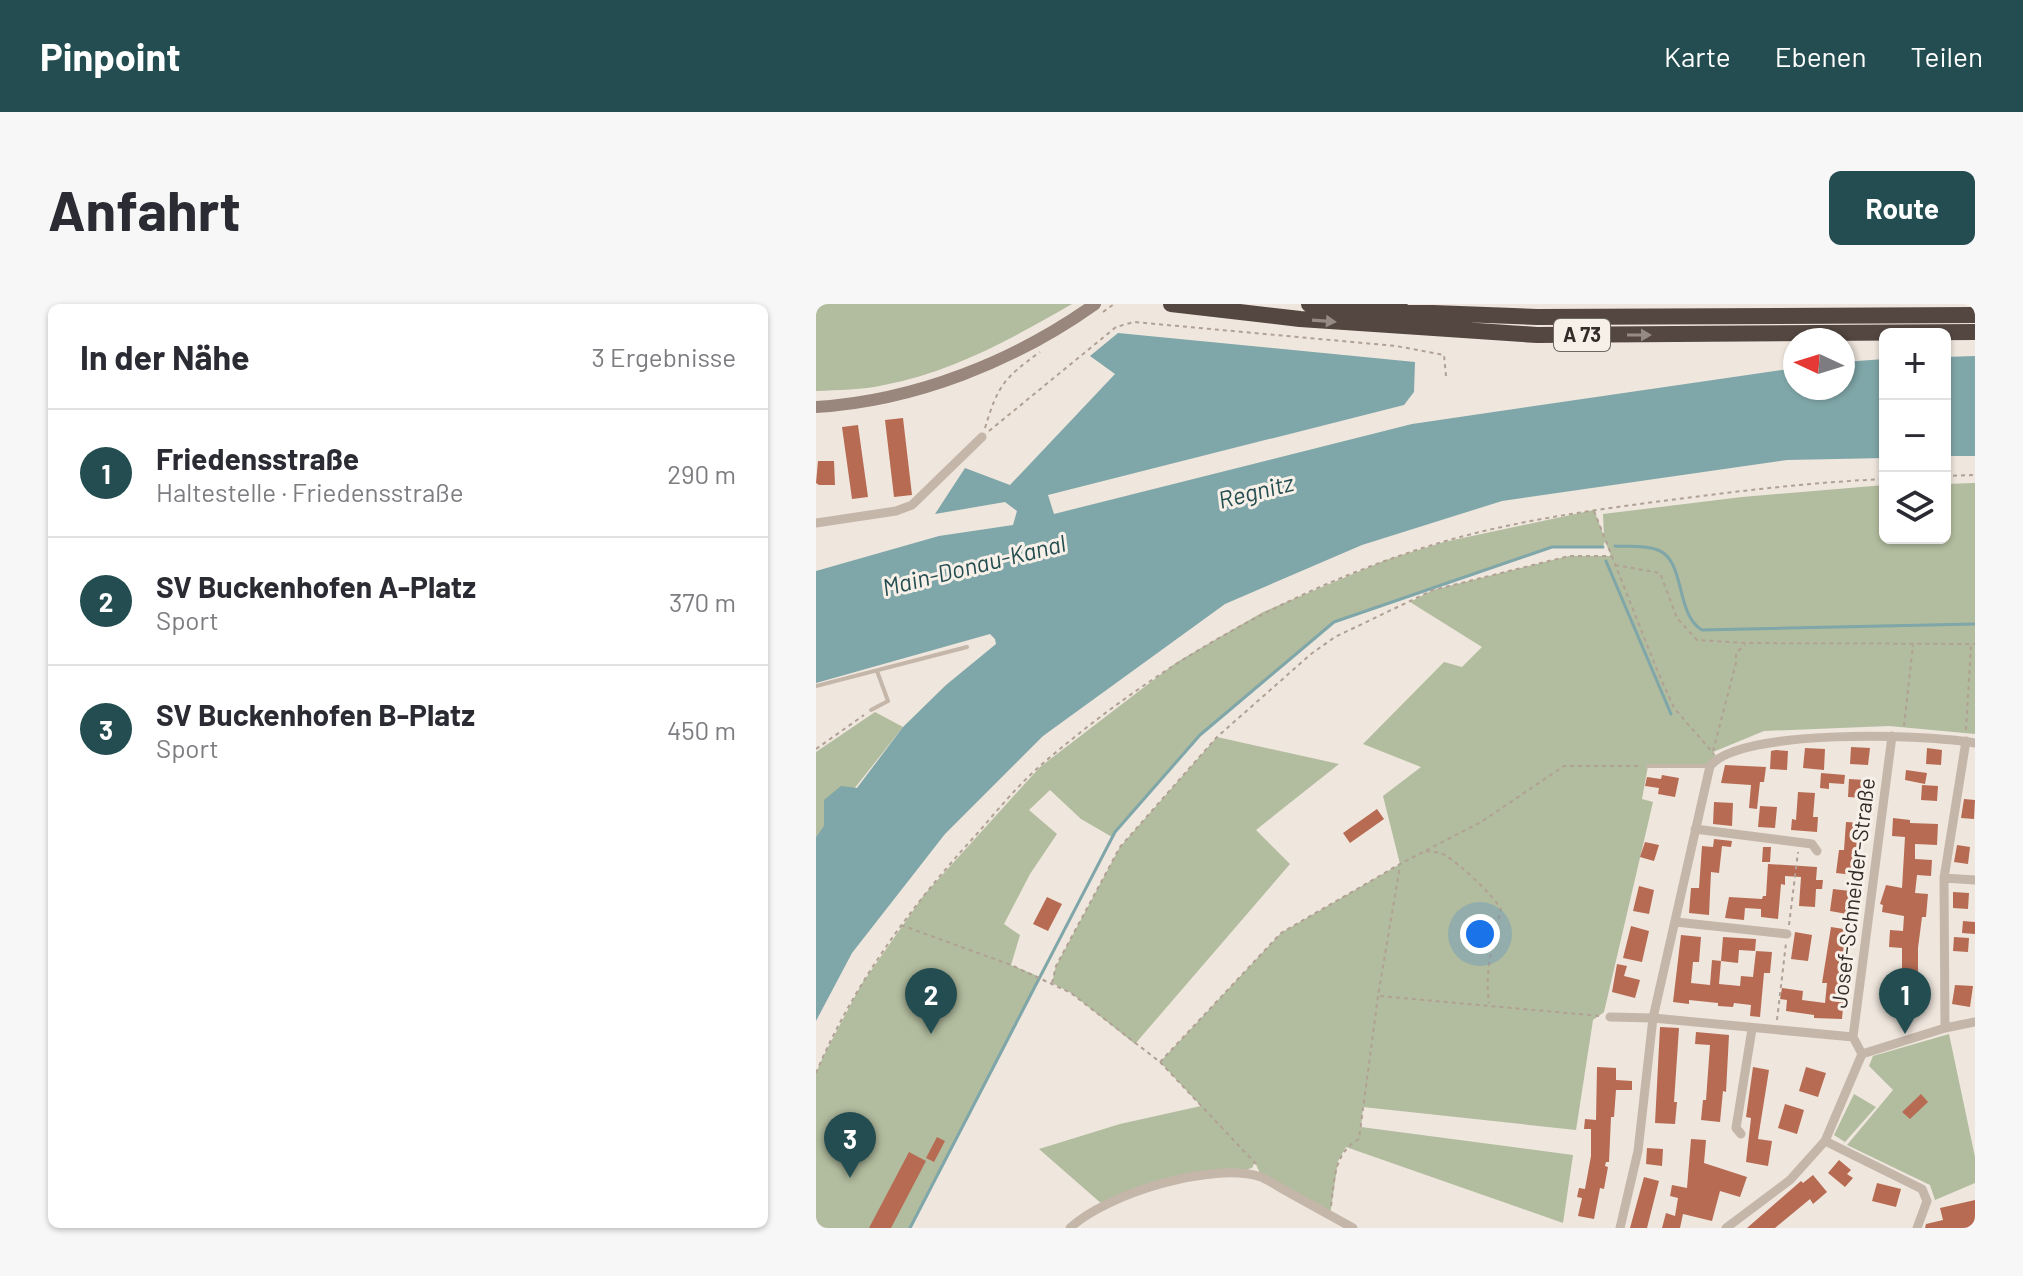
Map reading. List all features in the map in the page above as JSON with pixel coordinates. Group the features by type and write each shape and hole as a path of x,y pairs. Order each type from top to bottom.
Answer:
{"highway":[{"name":"A 73","path":"1171,304 1300,319 1537,335 1975,332"},
{"name":"A 73","path":"1309,304 1407,312 1537,317 1975,315"}],"main road":[{"path":"816,407 880,399 937,384 1026,345 1092,306"}],"street":[{"path":"816,523 896,511 912,505 982,437"},
{"path":"1620,1228 1638,1151 1653,1018 1695,829 1715,755 1765,742 1897,736 1970,742 1944,878 1945,1028"},
{"name":"Josef-Schneider-Straße","path":"1862,1054 1853,1037 1897,736"},
{"path":"1695,829 1812,844 1817,851"},
{"path":"1944,878 1975,880"},
{"path":"1676,922 1787,934"},
{"path":"1610,1017 1653,1018 1853,1037"},
{"path":"1726,1228 1790,1180 1825,1141 1862,1054 1945,1028 1975,1022"},
{"path":"1741,1134 1736,1128 1752,1029"},
{"path":"1825,1141 1922,1189 1927,1201 1917,1228"},
{"path":"1070,1228 1102,1204 1206,1174 1233,1173 1262,1178 1353,1228"}],"lane":[{"path":"816,686 967,647"},
{"path":"871,710 888,701 877,671"},
{"path":"1648,766 1710,766"}],"path":[{"path":"982,437 1116,327 1134,322 1396,346 1431,352 1444,355 1446,376"},
{"path":"982,437 994,400 1009,374 1044,349"},
{"path":"1951,476 1975,475"},
{"path":"816,1073 861,985 901,925 965,847 1040,767 1177,662 1263,612 1386,560 1487,531 1594,510 1745,490 1879,479"},
{"path":"1594,510 1674,708 1715,755"},
{"path":"1052,983 1056,966 1120,847 1217,737 1311,654 1335,637 1433,590 1569,556 1611,556"},
{"path":"1615,565 1660,573 1677,618 1697,640 1973,644 1970,742"},
{"path":"1715,755 1736,653 1747,643"},
{"path":"1897,736 1913,644"},
{"path":"816,749 871,710"},
{"path":"1160,1062 1281,933 1400,864 1481,822 1564,766 1648,766"},
{"path":"1776,1031 1800,843"},
{"path":"1426,851 1442,853 1455,862 1501,909 1490,954 1486,987 1489,1005"},
{"path":"1330,1215 1338,1161 1346,1147 1359,1139 1400,864"},
{"path":"901,925 1032,974 1071,993 1160,1062 1255,1161 1262,1178"},
{"path":"1378,996 1610,1017"}],"green space":[{"path":"816,304 1072,304 1005,341 934,372 876,387 816,391"},
{"path":"1975,483 1975,734 1889,726 1764,731 1713,752 1717,757 1710,766 1648,766 1642,799 1653,802 1604,1012 1593,1020 1576,1130 1363,1107 1361,1127 1573,1155 1563,1223 1346,1147 1338,1161 1330,1215 1262,1178 1255,1162 1252,1168 1233,1173 1206,1174 1102,1204 1039,1149 1120,1124 1201,1106 1160,1062 1281,933 1400,864 1383,796 1421,767 1363,744 1444,662 1462,667 1482,647 1410,602 1433,590 1569,556 1611,556 1605,541 1603,547 1552,547 1334,622 1200,735 1112,837 1081,819 1050,790 1029,810 1057,834 1030,874 1004,924 1020,935 1011,965 1040,977 911,1228 816,1228 816,1073 861,985 924,895 1040,767 1177,662 1263,612 1386,560 1444,542 1594,510 1604,536 1603,514 1742,497 1879,486 1879,544 1951,544 1951,484"},
{"path":"875,712 903,727 816,837 816,752"},
{"path":"1217,737 1339,764 1256,830 1290,864 1135,1044 1071,993 1052,983 1056,966 1120,847"},
{"path":"1949,1034 1975,1157 1975,1183 1935,1200 1930,1185 1847,1145 1893,1090 1869,1066 1873,1056"},
{"path":"1854,1094 1876,1107 1845,1142 1834,1135"}],"water":[{"path":"1118,333 1415,362 1414,392 1404,405 1048,495 1054,514 1412,424 1783,370 1783,400 1855,400 1855,361 1879,359 1879,458 1787,460 1502,501 1362,545 1225,604 1043,736 945,834 852,953 816,1021 816,837 824,826 824,800 841,786 857,788 903,727 946,685 996,644 990,634 816,683 816,571 939,536 1013,525 1017,511 1005,502 935,514 965,468 1010,485 1115,374 1090,356"},
{"path":"1975,356 1975,456 1951,456 1951,357"}],"building":[{"path":"903,418 912,495 894,497 885,420"},
{"path":"858,425 868,497 852,499 842,427"},
{"path":"818,461 834,461 835,485 816,483"},
{"path":"1851,747 1870,748 1868,765 1850,764"},
{"path":"1805,748 1825,749 1824,770 1803,768"},
{"path":"1927,748 1942,750 1941,765 1926,764"},
{"path":"1771,751 1788,751 1787,770 1770,769"},
{"path":"1725,765 1766,767 1764,782 1760,782 1757,809 1749,808 1751,785 1721,783"},
{"path":"1906,770 1927,773 1925,784 1905,780"},
{"path":"1821,773 1845,775 1844,784 1829,783 1829,789 1820,788"},
{"path":"1662,775 1679,778 1675,797 1658,794 1659,788 1645,786 1647,777 1661,779"},
{"path":"1849,779 1865,780 1863,798 1848,797"},
{"path":"1922,785 1938,786 1937,801 1921,800"},
{"path":"1798,792 1815,793 1813,817 1818,817 1817,832 1791,830 1792,819 1796,820"},
{"path":"1964,799 1975,800 1974,819 1961,818"},
{"path":"1714,802 1733,803 1732,826 1713,824"},
{"path":"1760,806 1777,807 1775,828 1758,827"},
{"path":"1377,809 1384,819 1350,843 1343,833"},
{"path":"1893,818 1910,820 1910,823 1938,824 1937,845 1915,844 1915,859 1932,860 1931,876 1917,875 1915,893 1928,894 1918,948 1918,973 1902,973 1902,948 1889,947 1890,930 1903,931 1904,916 1882,912 1883,905 1880,904 1886,885 1902,888 1905,837 1892,836"},
{"path":"1846,822 1863,823 1854,875 1836,873 1839,850 1844,850"},
{"path":"1714,839 1732,841 1731,847 1722,846 1719,873 1711,872 1709,915 1689,913 1691,888 1699,888 1702,846 1713,847"},
{"path":"1645,842 1659,845 1654,861 1640,857"},
{"path":"1957,845 1970,847 1968,864 1954,862"},
{"path":"1763,847 1771,847 1770,862 1762,862"},
{"path":"1768,864 1817,867 1816,880 1823,880 1822,889 1816,889 1815,907 1799,906 1801,877 1785,876 1785,885 1781,884 1778,919 1761,917 1761,909 1745,908 1744,920 1725,918 1729,897 1762,899 1766,896"},
{"path":"1639,886 1654,890 1649,914 1633,911"},
{"path":"1833,889 1850,891 1847,914 1830,911"},
{"path":"1953,892 1969,893 1968,909 1953,908"},
{"path":"1047,897 1062,904 1048,931 1033,924"},
{"path":"1963,921 1975,922 1975,934 1962,933"},
{"path":"1631,926 1649,931 1642,962 1623,958"},
{"path":"1831,927 1850,930 1841,996 1844,997 1842,1019 1814,1018 1814,1015 1786,1011 1787,1000 1780,999 1782,988 1803,991 1802,1000 1825,1003 1827,983 1822,983"},
{"path":"1795,932 1812,935 1808,961 1791,959"},
{"path":"1681,935 1701,937 1699,962 1693,962 1691,983 1710,985 1712,960 1721,961 1719,984 1740,986 1741,976 1753,977 1756,951 1772,952 1770,973 1764,973 1760,1017 1750,1016 1751,1005 1734,1003 1733,1007 1689,1000 1689,1004 1673,1002"},
{"path":"1723,937 1756,939 1755,951 1739,950 1738,963 1721,961"},
{"path":"1954,937 1969,938 1968,952 1953,951"},
{"path":"1617,964 1627,966 1624,976 1640,980 1635,998 1612,992"},
{"path":"1887,975 1901,976 1900,990 1886,989"},
{"path":"1955,985 1973,986 1970,1007 1952,1004"},
{"path":"1923,987 1924,1002 1905,1004 1904,988"},
{"path":"1660,1027 1679,1028 1675,1124 1655,1123"},
{"path":"1696,1032 1729,1035 1726,1092 1723,1091 1720,1122 1701,1120 1703,1100 1706,1100 1710,1045 1695,1044"},
{"path":"1597,1067 1616,1068 1616,1080 1632,1081 1632,1090 1616,1090 1609,1162 1606,1162 1604,1189 1600,1188 1594,1219 1578,1216 1582,1198 1577,1197 1579,1188 1585,1189 1591,1156 1591,1129 1584,1129 1585,1119 1596,1120"},
{"path":"1753,1067 1769,1070 1758,1139 1772,1141 1768,1166 1746,1162 1751,1118 1746,1117"},
{"path":"1806,1067 1826,1073 1818,1097 1799,1091"},
{"path":"1921,1094 1928,1102 1910,1119 1902,1112"},
{"path":"1785,1104 1804,1110 1797,1134 1778,1128"},
{"path":"937,1137 945,1141 934,1162 926,1158"},
{"path":"1691,1139 1706,1140 1704,1163 1747,1177 1740,1197 1720,1191 1712,1221 1683,1214 1680,1228 1662,1228 1666,1213 1675,1216 1678,1198 1670,1196 1672,1185 1687,1188"},
{"path":"1647,1148 1663,1149 1662,1166 1646,1164"},
{"path":"909,1152 926,1161 891,1228 869,1228"},
{"path":"1839,1160 1851,1170 1847,1174 1853,1178 1845,1187 1828,1173"},
{"path":"1813,1175 1827,1192 1813,1204 1810,1199 1775,1228 1747,1228 1801,1181 1803,1183"},
{"path":"1644,1177 1659,1181 1647,1228 1630,1228"},
{"path":"1877,1183 1901,1189 1896,1207 1872,1201"},
{"path":"1975,1200 1975,1228 1925,1228 1926,1224 1943,1220 1940,1208"}],"waterway":[{"path":"1615,546 1648,547 1667,556 1673,565 1688,612 1702,630 1975,624"},
{"path":"910,1228 1115,832 1200,735 1334,622 1552,547 1603,547"},
{"path":"1606,561 1671,714"}],"place":[{"name":"SV Buckenhofen A-Platz","path":"931,1034"},
{"name":"Friedensstraße","path":"1905,1034"},
{"name":"SV Buckenhofen B-Platz","path":"850,1178"}],"water label":[{"name":"Regnitz","path":"1256,492"},
{"name":"Main-Donau-Kanal","path":"974,566"}]}
